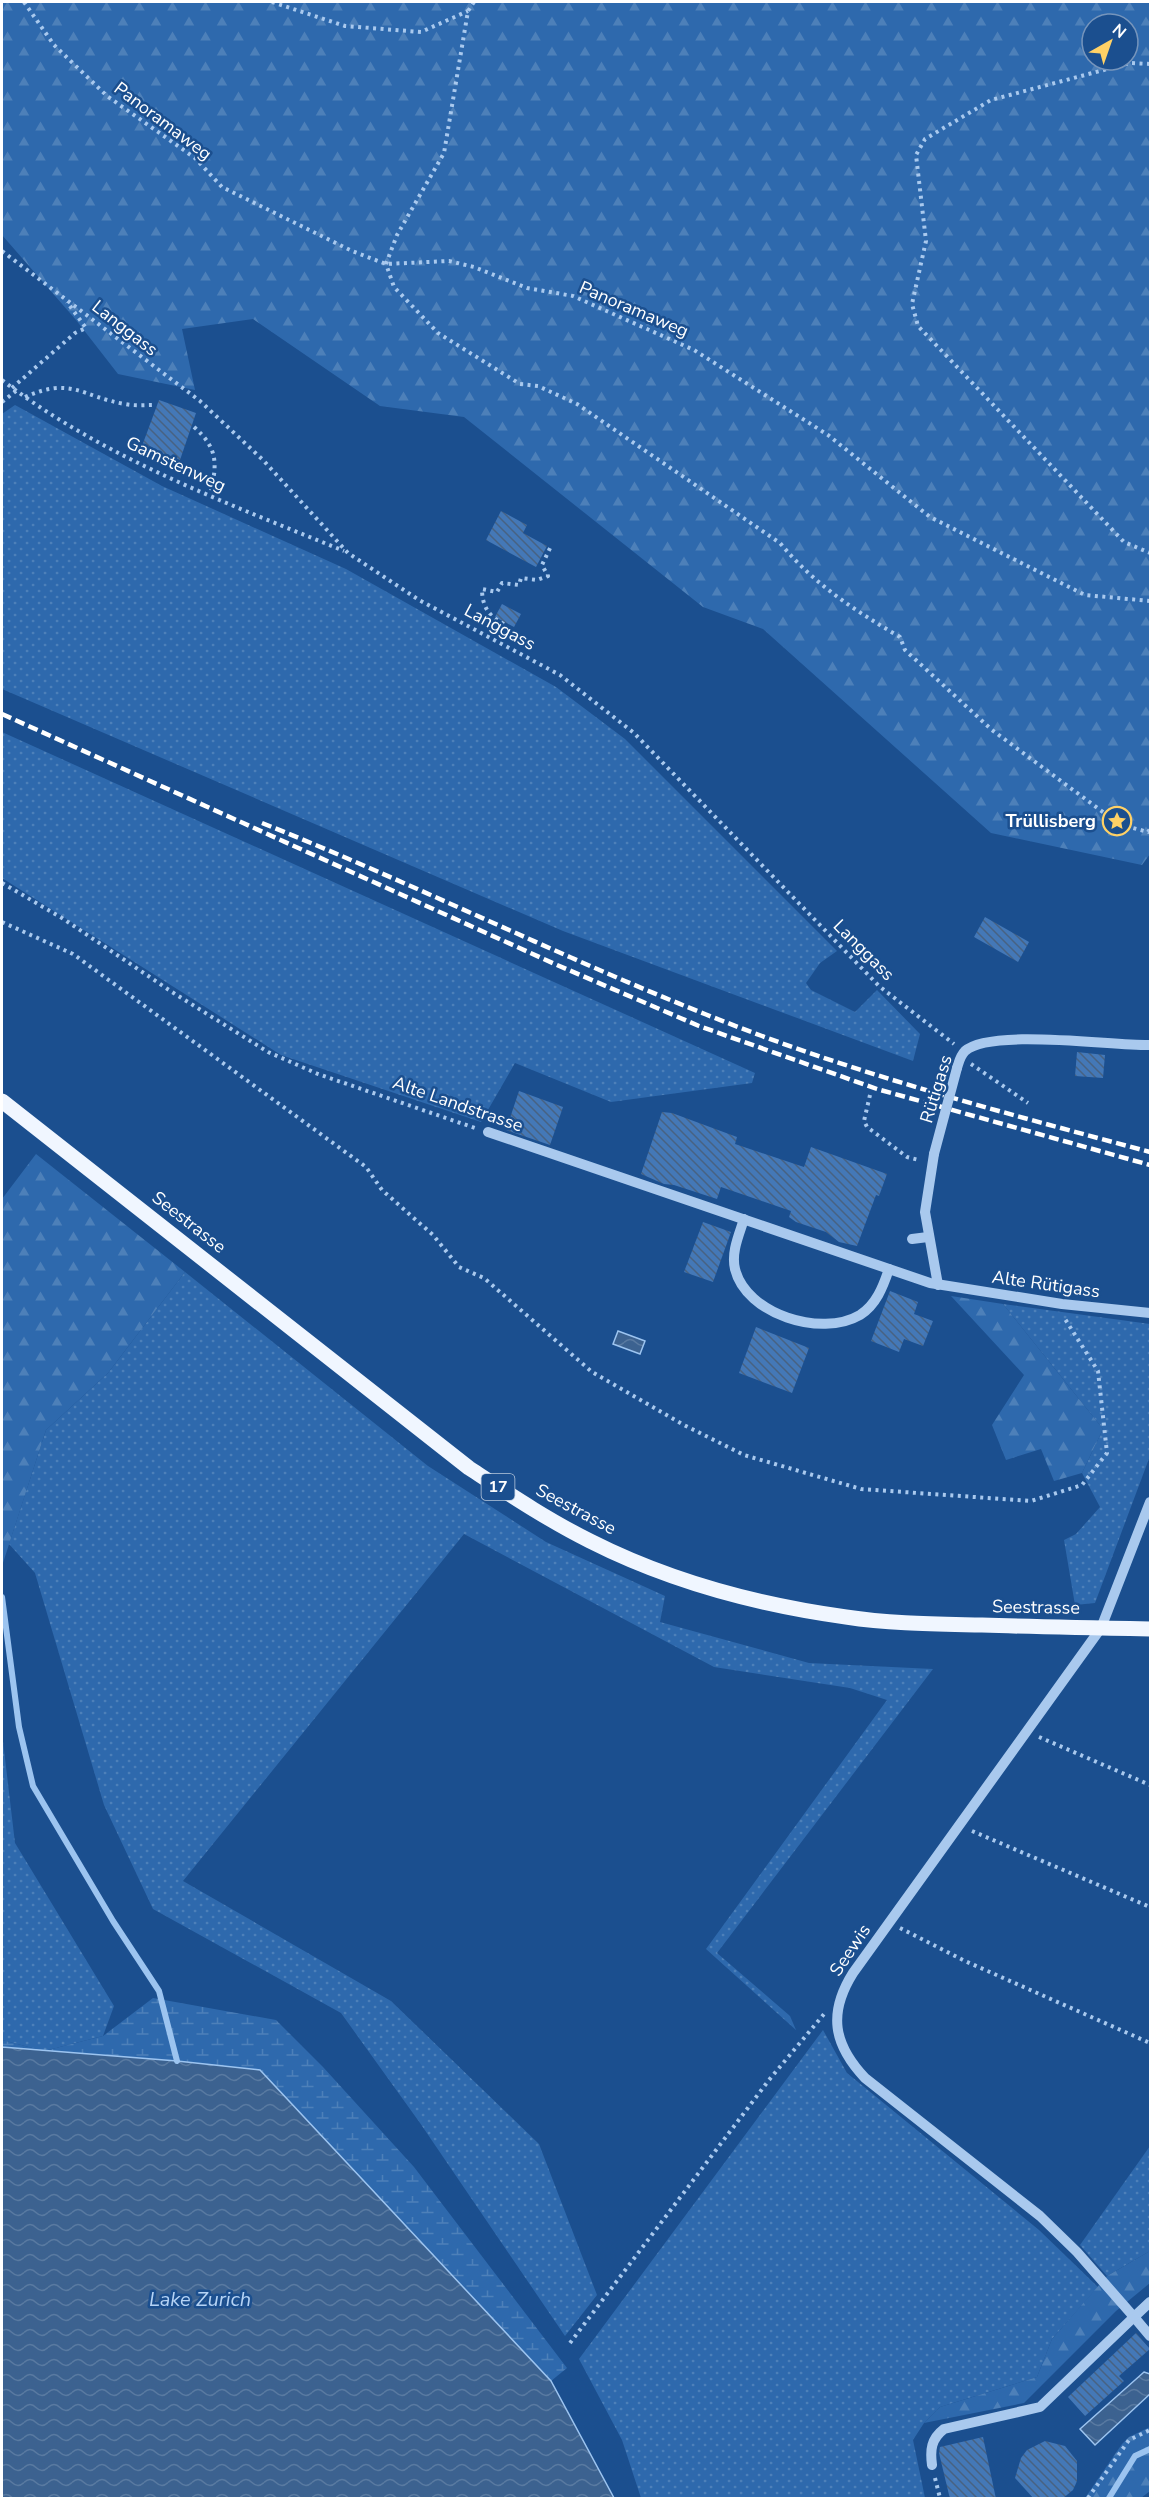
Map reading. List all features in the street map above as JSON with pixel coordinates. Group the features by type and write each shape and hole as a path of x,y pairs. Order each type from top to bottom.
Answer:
{"main road":[{"name":"Seestrasse","path":"2,1101 469,1468 532,1509 590,1542 684,1579 782,1607 848,1618 936,1624 1150,1629"}],"street":[{"name":"Rütigass","path":"938,1285 925,1212 934,1154 960,1057 966,1050 985,1043 1009,1040 1150,1045"},
{"name":"Alte Landstrasse","path":"488,1132 938,1285"},
{"path":"744,1219 735,1248 735,1270 751,1294 765,1306 792,1320 813,1324 835,1323 861,1314 878,1297 890,1269"},
{"path":"912,1239 928,1237"},
{"name":"Alte Rütigass","path":"938,1285 1062,1304 1150,1313"},
{"name":"Seewis","path":"1150,1502 1101,1628 852,1973 841,1996 837,2017 840,2043 853,2066 864,2078 1040,2216 1077,2252 1150,2336"},
{"path":"932,2465 933,2441 944,2429 1040,2407 1150,2302"}],"path":[{"name":"Panoramaweg","path":"24,2 54,45 107,96 195,158 222,187 352,251 386,264 449,261 474,267 527,288 573,296 694,350 828,435 930,517 1085,595 1150,602"},
{"path":"272,2 345,26 421,32 468,11"},
{"path":"474,2 468,11 444,153 397,234 386,264 394,287 438,333 520,384 538,386 577,404 780,543 802,569 831,594 900,638 905,650 992,730 1111,818 1133,828 1148,832 1150,830"},
{"path":"1150,63 1131,63 991,100 925,139 916,155 926,241 912,304 918,326 1036,451 1125,542 1150,553"},
{"name":"Langgass","path":"2,251 200,401 263,460 348,553 419,600 560,675 634,733 879,986 948,1042 966,1050"},
{"path":"2,402 75,333 86,328 66,300"},
{"name":"Gamstenweg","path":"2,380 24,397 134,461 348,553"},
{"path":"24,397 46,389 63,387 81,390 127,405 153,405"},
{"path":"194,427 209,442 216,460 210,495"},
{"path":"504,624 494,619 482,602 482,589 497,592 502,583 519,585 521,578 537,580 548,576 542,565 551,546"},
{"name":"Alte Landstrasse","path":"2,883 62,918 220,1023 276,1056 318,1074 488,1132"},
{"path":"2,922 72,954 366,1167 382,1190 433,1235 459,1267 484,1278 592,1372 682,1424 744,1455 861,1489 1031,1501 1082,1485 1107,1453 1098,1371 1061,1314"},
{"path":"970,1064 1028,1103"},
{"path":"870,1095 864,1121 867,1127 907,1157 921,1161"},
{"path":"1027,1732 1150,1785"},
{"path":"960,1826 1150,1907"},
{"path":"889,1922 965,1961 1150,2043"},
{"path":"570,2343 769,2080 841,1996"},
{"path":"1088,2499 1129,2440 1150,2430"},
{"path":"932,2465 939,2499"}],"green space":[{"path":"2,2 1150,2 1150,854 1142,865 991,833 763,629 703,607 464,417 380,406 253,319 182,329 195,390 118,374 76,320 2,235"},
{"path":"15,405 162,486 346,569 556,687 625,739 837,951 820,963 806,983 811,990 855,1012 877,990 920,1034 913,1061 563,931 2,689 2,414"},
{"path":"2,732 755,1073 752,1083 611,1102 515,1063 481,1122 281,1055 2,878"},
{"path":"36,1154 185,1272 108,1373 46,1430 2,1566 2,1199"},
{"path":"185,1272 428,1466 546,1542 665,1596 660,1622 809,1663 933,1669 717,1953 790,2016 796,2030 706,1949 887,1700 850,1688 714,1667 464,1534 183,1881 391,2001 539,2144 597,2295 565,2336 420,2123 341,2013 153,1909 104,1805 35,1573 9,1544 46,1430 108,1373"},
{"path":"951,1296 1003,1304 1103,1429 1082,1473 1054,1481 1041,1449 1006,1460 992,1425 1024,1375"},
{"path":"1003,1304 1150,1324 1150,1456 1095,1603 1075,1605 1064,1540 1076,1534 1100,1507 1082,1473 1103,1429"},
{"path":"2,1733 15,1843 114,2006 103,2036 44,2051 2,2040"},
{"path":"153,1998 276,2020 323,2067 414,2167 567,2368 551,2381 540,2382 2,2071 2,2040 44,2051 103,2036"},
{"path":"823,2030 847,2073 1039,2230 1098,2287 1052,2339 1037,2377 940,2407 924,2423 913,2440 925,2498 641,2498 622,2440 579,2359"},
{"path":"1150,2146 1150,2251 1107,2276 1080,2245"},
{"path":"1150,2251 1150,2283 1116,2311 1024,2403 924,2423 940,2407 1037,2377 1052,2339 1107,2276"},
{"path":"1150,2427 1150,2491 1141,2498 1085,2498 1122,2444 1129,2437"}],"water":[{"path":"618,1331 645,1341 640,1354 613,1344"},
{"name":"Lake Zurich","path":"2,2047 260,2070 551,2381 614,2498 2,2498"},
{"path":"1144,2372 1150,2374 1150,2394 1095,2445 1080,2429"}],"building":[{"path":"159,400 196,413 180,460 142,446"},
{"path":"501,511 527,525 523,533 547,546 536,567 486,540"},
{"path":"502,604 521,614 514,627 495,617"},
{"path":"985,917 1029,942 1018,962 974,937"},
{"path":"1077,1052 1105,1055 1103,1078 1075,1076"},
{"path":"519,1091 563,1107 550,1145 506,1130"},
{"path":"662,1112 672,1113 737,1137 735,1144 804,1167 811,1147 887,1174 879,1196 876,1195 857,1246 839,1242 826,1232 796,1222 789,1217 791,1211 721,1187 717,1199 664,1184 641,1174"},
{"path":"703,1222 731,1232 713,1282 684,1272"},
{"path":"890,1291 918,1302 914,1314 933,1321 923,1346 904,1339 899,1352 871,1341"},
{"path":"756,1327 809,1348 792,1393 739,1373"},
{"path":"1136,2333 1150,2349 1119,2376 1124,2381 1085,2416 1068,2397"},
{"path":"983,2437 996,2499 950,2499 939,2453 940,2447"},
{"path":"1045,2441 1065,2446 1077,2461 1077,2481 1073,2490 1062,2499 1034,2499 1015,2478 1021,2458 1027,2450"}],"waterway":[{"path":"2,1597 19,1727 33,1786 113,1921 159,1991 177,2061"},
{"path":"1109,2498 1135,2456 1150,2449"}],"railway":[{"path":"2,714 557,965 699,1026 877,1089 1150,1165"},
{"path":"262,823 636,986 762,1036 906,1084 1150,1152"}],"place":[{"name":"Trüllisberg","path":"1117,821"}]}
